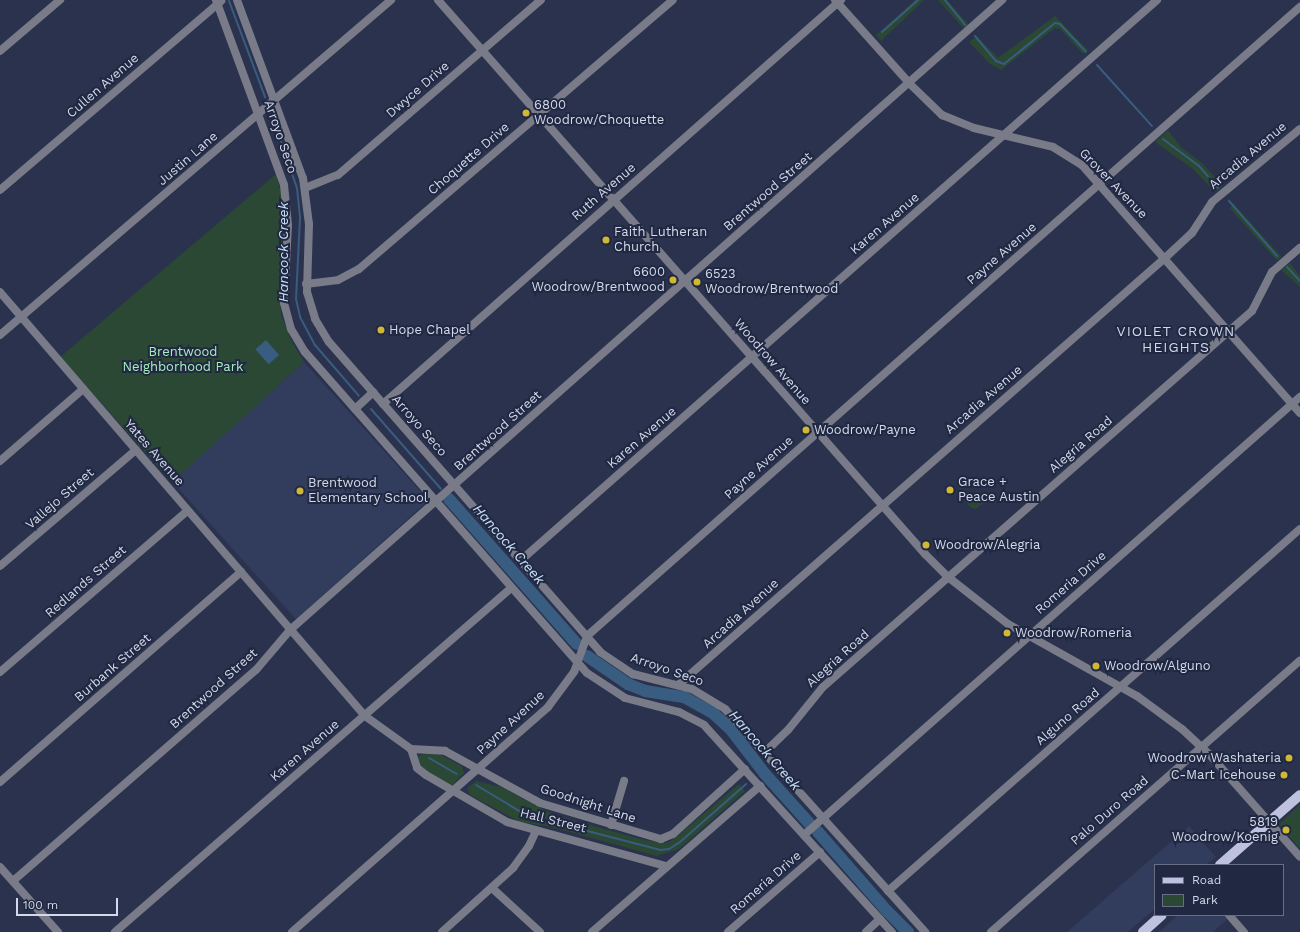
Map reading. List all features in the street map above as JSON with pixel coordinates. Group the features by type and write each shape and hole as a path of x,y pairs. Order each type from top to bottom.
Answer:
{"main road":[{"path":"1221,864 1300,795"},
{"path":"1143,932 1161,916"}],"street":[{"path":"0,51 60,0"},
{"name":"Arroyo Seco","path":"237,0 306,188 310,224 306,284 312,310 323,333 520,561 606,657 627,671 646,678 678,685 699,692 719,704 765,752 822,819 925,932"},
{"name":"Justin Lane","path":"0,335 391,0"},
{"name":"Woodrow Avenue","path":"438,0 882,506 948,578 986,609 1028,637 1121,686 1161,713 1201,747 1270,821 1300,857"},
{"name":"Dwyce Drive","path":"306,188 326,182 338,175 541,0"},
{"name":"Choquette Drive","path":"306,284 338,280 358,269 672,0"},
{"name":"Brentwood Street","path":"13,881 256,670 290,630 910,84 1002,0"},
{"name":"Karen Avenue","path":"520,561 1157,0"},
{"name":"Arroyo Seco","path":"218,1 281,175 287,201 288,225 283,287 288,320 305,352 511,588 595,680 625,698 696,719 712,732 892,932"},
{"name":"Cullen Avenue","path":"0,190 218,1"},
{"name":"Grover Avenue","path":"838,1 910,84 942,114 974,128 1034,140 1067,154 1100,184 1300,413"},
{"name":"Ruth Avenue","path":"383,404 838,1"},
{"name":"Payne Avenue","path":"292,932 548,707 574,672 587,636 1300,7"},
{"name":"Arcadia Avenue","path":"678,685 1165,258 1192,233 1212,202 1300,129"},
{"name":"Alegria Road","path":"765,752 788,730 823,687 1252,311 1272,272 1300,248"},
{"name":"Yates Avenue","path":"0,292 290,630"},
{"path":"0,461 83,389"},
{"name":"Arroyo Seco","path":"355,409 373,392"},
{"name":"Romeria Drive","path":"804,835 1300,397"},
{"name":"Vallejo Street","path":"0,566 136,450"},
{"name":"Redlands Street","path":"0,672 187,511"},
{"name":"Alguno Road","path":"888,892 1300,529"},
{"name":"Burbank Street","path":"0,782 241,572"},
{"name":"Karen Avenue","path":"114,932 511,588"},
{"path":"290,630 365,716 411,749"},
{"name":"Palo Duro Road","path":"991,932 1300,661"},
{"name":"Goodnight Lane","path":"411,749 445,751 540,803 653,838 667,838 745,769"},
{"name":"Hall Street","path":"411,749 417,768 507,822 536,831 569,837 666,866"},
{"path":"611,825 624,781"},
{"path":"592,932 666,866 760,786"},
{"path":"442,932 492,888 521,857 536,831"},
{"name":"Romeria Drive","path":"728,932 820,852"},
{"path":"0,866 58,932"},
{"path":"492,888 540,932"},
{"path":"1230,916 1244,932"},
{"path":"866,932 880,919"}],"shaded area":[{"path":"266,340 279,355 269,364 255,349"},
{"name":"Brentwood Elementary School","path":"304,362 428,500 296,619 172,481"},
{"path":"1189,826 1216,857 1207,864 1154,864 1154,910 1128,932 1067,932"},
{"path":"1177,916 1231,916 1213,932 1159,932"}],"green space":[{"path":"915,0 924,0 881,41 876,35"},
{"path":"938,0 947,0 969,25 964,29"},
{"path":"1055,16 1088,50 1083,54 1060,29 1055,28 1001,70 990,64 969,42 977,36 998,58"},
{"path":"1168,130 1181,147 1202,163 1223,186 1215,192 1193,169 1155,142"},
{"name":"Brentwood Neighborhood Park","path":"276,174 281,193 284,230 279,278 281,315 292,342 304,362 172,482 60,357"},
{"path":"1234,204 1282,257 1277,261 1230,208"},
{"path":"1290,263 1300,276 1300,287 1281,270"},
{"path":"977,490 986,501 976,509 971,508 965,501"},
{"path":"425,753 439,754 462,766 464,773 451,786 421,767 417,757"},
{"path":"476,781 501,787 554,815 644,840 665,843 671,841 739,784 745,791 679,849 657,856 551,827 520,822 470,795 467,788"},
{"path":"1300,804 1300,849 1279,824"}],"waterway":[{"path":"882,32 918,0"},
{"path":"945,0 965,25"},
{"name":"Hancock Creek","path":"229,1 265,97"},
{"path":"975,36 996,61 1004,64 1055,23 1060,24 1086,52"},
{"path":"1097,65 1152,126"},
{"name":"Hancock Creek","path":"272,115 297,188 300,218 296,299 300,317 315,345 359,396"},
{"path":"1163,139 1199,166 1218,188"},
{"path":"1229,201 1277,256"},
{"path":"1287,267 1300,281"},
{"name":"Hancock Creek","path":"371,409 441,489"},
{"name":"Hancock Creek","path":"449,499 577,644"},
{"name":"Hancock Creek","path":"587,656 628,684 645,691 684,697 713,713 732,731 765,774 809,823"},
{"path":"429,758 457,774"},
{"name":"Hancock Creek","path":"761,776 765,774"},
{"path":"476,785 526,815 660,850 669,849 680,842 746,784"},
{"name":"Hancock Creek","path":"818,832 887,911 908,932"}],"place":[{"name":"6800 Woodrow/Choquette","path":"526,113"},
{"name":"Faith Lutheran Church","path":"606,240"},
{"name":"6600 Woodrow/Brentwood","path":"673,280"},
{"name":"6523 Woodrow/Brentwood","path":"697,282"},
{"name":"Hope Chapel","path":"381,330"},
{"name":"Woodrow/Payne","path":"806,430"},
{"name":"Grace + Peace Austin","path":"950,490"},
{"name":"Brentwood Elementary School","path":"300,491"},
{"name":"Woodrow/Alegria","path":"926,545"},
{"name":"Woodrow/Romeria","path":"1007,633"},
{"name":"Woodrow/Alguno","path":"1096,666"},
{"name":"Woodrow Washateria","path":"1289,758"},
{"name":"C-Mart Icehouse","path":"1284,775"},
{"name":"5819 Woodrow/Koenig","path":"1286,830"}],"district":[{"name":"VIOLET CROWN HEIGHTS","path":"1176,340"}]}
